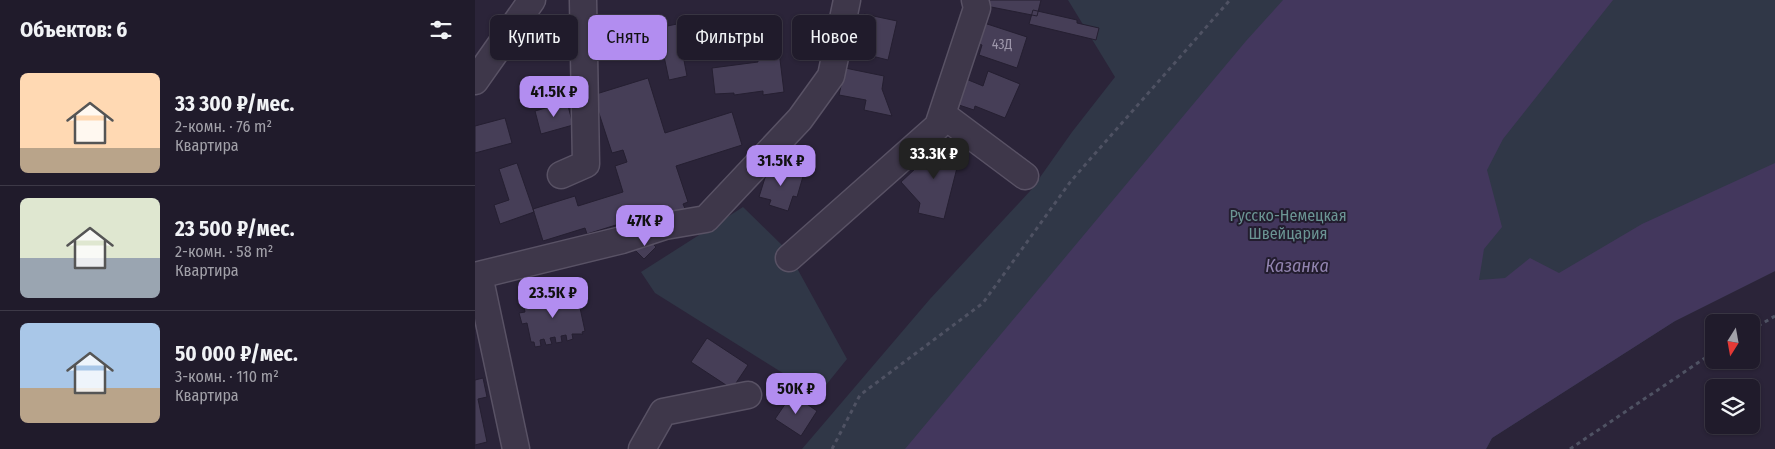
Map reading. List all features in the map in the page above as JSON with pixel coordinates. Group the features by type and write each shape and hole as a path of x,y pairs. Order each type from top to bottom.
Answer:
{"street":[{"path":"475,81 532,0"},
{"path":"561,175 586,164 583,0"},
{"path":"516,449 477,275 622,240 665,226 705,219 801,119 831,76 847,0"},
{"path":"789,258 938,126 977,8 975,0"},
{"path":"941,114 1025,176"},
{"path":"642,449 663,412 749,395"}],"path":[{"path":"832,449 860,395 983,303 1071,181 1230,0"},
{"path":"1760,325 1775,316"},
{"path":"1570,449 1705,358"}],"green space":[{"name":"Казанка","path":"1068,0 1775,0 1775,271 1675,321 1492,438 1486,449 802,449 930,299 1031,190 1072,132 1115,77"},
{"path":"743,207 787,250 847,359 818,395 655,293 641,272"}],"water":[{"name":"Казанка","path":"1283,0 1613,0 1503,139 1487,170 1502,227 1484,249 1479,280 1505,278 1530,258 1559,273 1642,224 1775,163 1775,271 1675,321 1492,438 1486,449 905,449 1246,41"}],"building":[{"path":"982,0 1041,0 1037,16 981,5"},
{"path":"1033,10 1077,20 1077,23 1099,28 1096,40 1029,24"},
{"path":"876,17 897,21 888,60 876,57"},
{"path":"981,22 1027,37 1017,68 979,55 982,45 974,42"},
{"path":"677,24 677,60 684,60 687,76 669,80 665,60 667,60 667,26"},
{"path":"758,60 780,60 784,92 763,95 763,91 734,95 734,93 715,94 712,68 758,62"},
{"path":"845,68 884,76 882,89 892,116 864,110 866,100 839,95"},
{"path":"988,71 1020,84 1005,118 975,106 974,110 956,104 966,79 983,86"},
{"path":"648,78 665,133 732,112 742,145 676,166 688,202 683,204 687,213 635,229 632,220 587,234 585,228 543,241 533,209 575,196 578,206 623,192 615,166 627,162 623,150 612,153 593,95"},
{"path":"567,102 573,125 541,134 535,111"},
{"path":"505,118 512,143 475,153 475,126"},
{"path":"926,146 942,150 943,147 961,152 944,219 918,213 920,203 901,182 916,168"},
{"path":"517,163 534,212 500,224 494,205 509,200 499,169"},
{"path":"780,167 804,173 797,197 793,196 788,211 769,205 771,200 759,197 768,168 779,171"},
{"path":"645,236 656,247 644,259 633,248"},
{"path":"577,294 585,331 582,332 583,334 572,334 573,339 567,341 566,335 561,336 562,342 556,343 555,337 550,338 552,344 546,345 544,339 540,340 541,346 535,347 534,342 531,342 527,323 522,324 519,313 525,312 524,306 531,304 530,298 541,296 542,302"},
{"path":"707,338 748,365 732,389 691,362"},
{"path":"483,378 487,397 478,399 487,442 475,445 475,380"},
{"path":"792,394 817,411 801,436 775,419"}],"park label":[{"name":"Русско-Немецкая Швейцария","path":"1288,224"}]}
